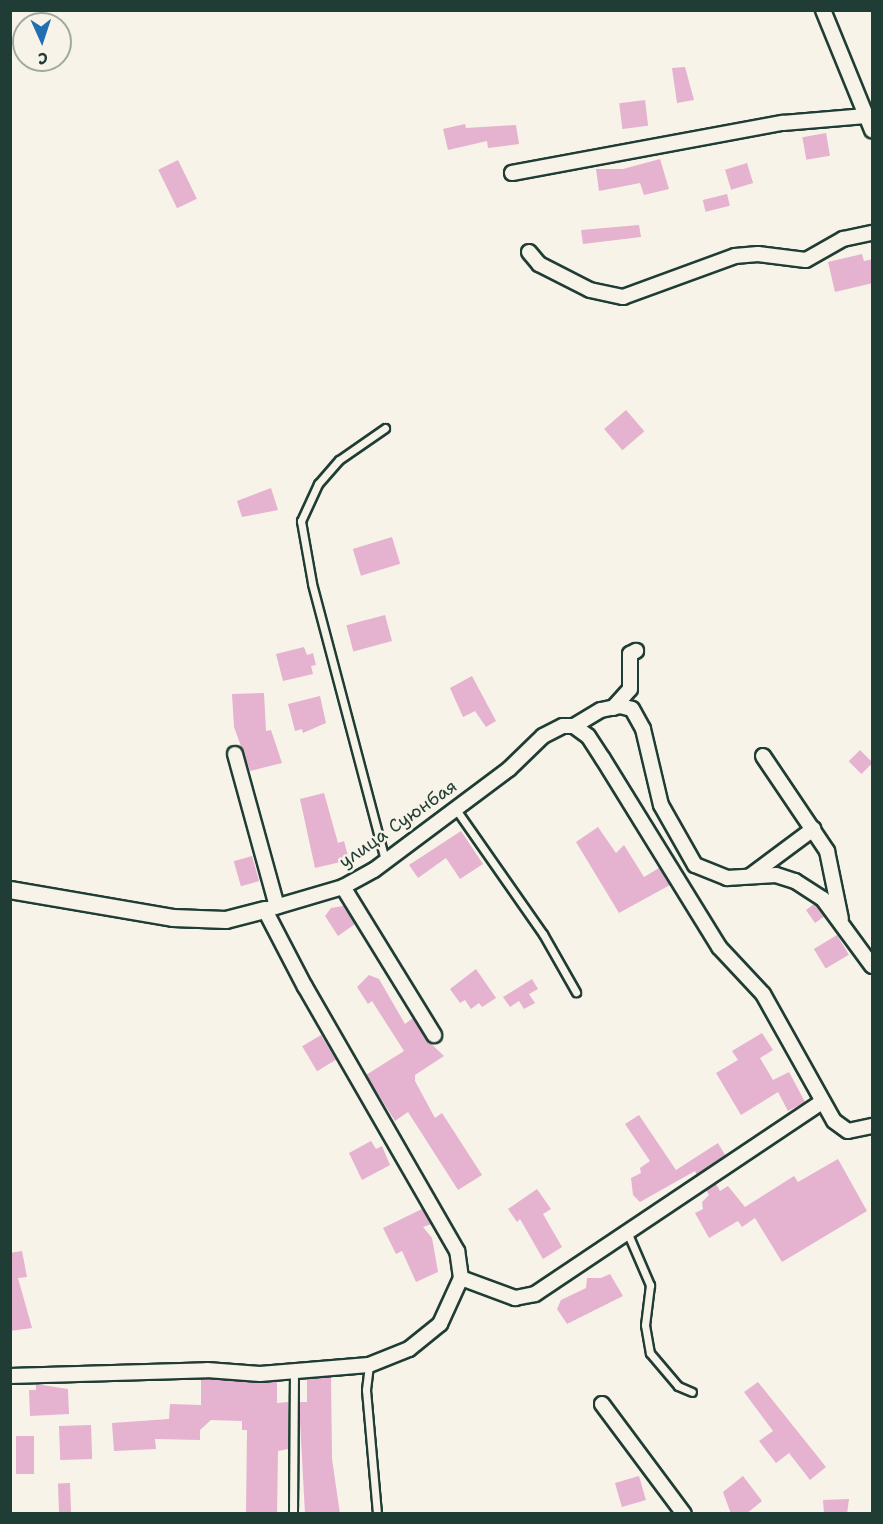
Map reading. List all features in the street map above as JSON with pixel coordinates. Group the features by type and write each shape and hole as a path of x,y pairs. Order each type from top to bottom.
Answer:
{"street":[{"path":"823,10 873,130"},
{"path":"512,173 783,123 866,116"},
{"path":"529,252 539,264 590,290 623,297 735,256 758,254 806,260 843,239 873,233"},
{"path":"636,651 630,654 631,679 626,697 613,708 574,726 588,736 719,947 763,994 834,1121 848,1131 873,1126"},
{"path":"613,708 632,709 638,718 662,805 695,865 727,878 776,876 795,881 823,899 841,920 873,966"},
{"name":"улица Суюнбая","path":"10,890 173,918 226,920 271,908 343,887 385,860 509,769 543,736 563,726 574,726"},
{"path":"10,1376 207,1370 294,1373 369,1365 409,1349 440,1324 462,1278 457,1251 438,1215 305,987 271,908 235,754"},
{"path":"764,756 827,851 841,920"},
{"path":"749,877 813,829"},
{"path":"343,887 434,1035"},
{"path":"462,1278 515,1298 535,1294 628,1234 822,1102"},
{"path":"602,1404 684,1514"}],"lane":[{"path":"385,428 339,460 325,476 301,521 312,583 385,860"},
{"path":"455,808 543,934 576,992"},
{"path":"628,1234 650,1285 645,1325 650,1353 678,1386 692,1392"},
{"path":"369,1365 366,1389 377,1514"},
{"path":"293,1514 294,1373"}],"building":[{"path":"685,67 694,100 677,103 672,68"},
{"path":"645,100 648,126 622,129 619,103"},
{"path":"465,124 466,128 516,125 519,144 488,148 487,141 448,150 443,129"},
{"path":"826,133 830,156 806,160 802,137"},
{"path":"660,159 669,189 644,195 640,183 599,191 596,169 623,169"},
{"path":"178,160 197,199 177,208 158,170"},
{"path":"747,163 753,183 731,190 725,170"},
{"path":"727,194 730,206 706,212 703,200"},
{"path":"639,225 641,237 583,244 581,230"},
{"path":"862,254 864,261 873,259 873,283 835,292 828,262"},
{"path":"626,410 644,431 622,450 604,429"},
{"path":"271,488 278,510 242,517 237,501"},
{"path":"392,537 400,564 361,576 353,549"},
{"path":"385,615 392,641 353,651 346,625"},
{"path":"304,647 307,655 313,653 316,665 311,666 313,674 283,681 276,654"},
{"path":"472,676 496,721 486,727 475,711 463,717 450,688"},
{"path":"264,693 266,731 271,730 282,763 250,771 234,727 232,694"},
{"path":"320,696 326,723 303,733 302,729 295,731 288,704"},
{"path":"860,750 872,762 861,774 849,761"},
{"path":"324,793 338,843 344,841 349,860 315,868 300,799"},
{"path":"598,827 616,853 624,845 644,877 659,868 670,885 619,913 576,842"},
{"path":"461,831 483,864 460,879 446,858 418,878 409,865"},
{"path":"252,856 259,881 241,886 234,861"},
{"path":"814,904 825,916 815,923 806,910"},
{"path":"343,906 355,924 338,936 325,916 331,908"},
{"path":"837,935 849,955 826,969 814,949"},
{"path":"476,969 496,998 482,1007 479,1003 471,1009 465,1000 460,1003 450,989"},
{"path":"369,975 379,979 405,1024 413,1018 427,1040 444,1056 415,1075 415,1081 435,1118 442,1113 482,1175 458,1190 408,1112 395,1121 366,1075 404,1051 372,1001 368,1004 357,987"},
{"path":"532,979 538,989 529,994 535,1003 524,1009 519,1001 510,1007 503,997"},
{"path":"762,1033 773,1050 760,1058 773,1080 789,1072 805,1102 788,1111 778,1092 741,1115 716,1073 738,1060 732,1051"},
{"path":"321,1035 336,1060 317,1071 302,1046"},
{"path":"639,1115 676,1170 718,1143 725,1155 697,1175 695,1171 640,1202 633,1195 631,1178 641,1173 640,1168 650,1161 625,1124"},
{"path":"371,1141 376,1149 382,1146 390,1165 362,1180 349,1153"},
{"path":"838,1159 867,1211 782,1262 755,1218 742,1227 738,1221 709,1238 695,1213 703,1209 702,1202 709,1195 706,1190 716,1184 720,1191 728,1186 745,1207 794,1176 798,1182"},
{"path":"537,1189 551,1209 543,1214 562,1247 543,1259 520,1219 517,1222 508,1209"},
{"path":"422,1209 431,1224 423,1227 432,1238 438,1272 416,1282 402,1251 396,1254 383,1228"},
{"path":"22,1251 27,1277 18,1278 32,1328 10,1331 10,1253"},
{"path":"610,1274 623,1296 567,1324 557,1309 561,1300 586,1288 587,1278 601,1278"},
{"path":"331,1377 332,1459 340,1514 305,1514 299,1402 307,1402 307,1379"},
{"path":"201,1379 277,1382 277,1403 288,1402 288,1449 278,1451 277,1514 246,1514 247,1430 242,1430 242,1421 211,1420 200,1430 200,1440 155,1439 156,1449 114,1451 112,1423 169,1419 170,1404 201,1405"},
{"path":"758,1382 826,1467 810,1480 789,1453 776,1463 759,1441 773,1431 744,1392"},
{"path":"36,1384 68,1389 69,1414 30,1416 29,1390 36,1390"},
{"path":"91,1425 92,1459 60,1460 59,1426"},
{"path":"16,1436 34,1436 34,1474 16,1474"},
{"path":"639,1476 646,1500 622,1507 615,1483"},
{"path":"743,1476 762,1501 746,1514 731,1514 723,1492"},
{"path":"58,1483 70,1483 71,1513 59,1513"},
{"path":"849,1499 847,1514 824,1514 823,1500"}]}
